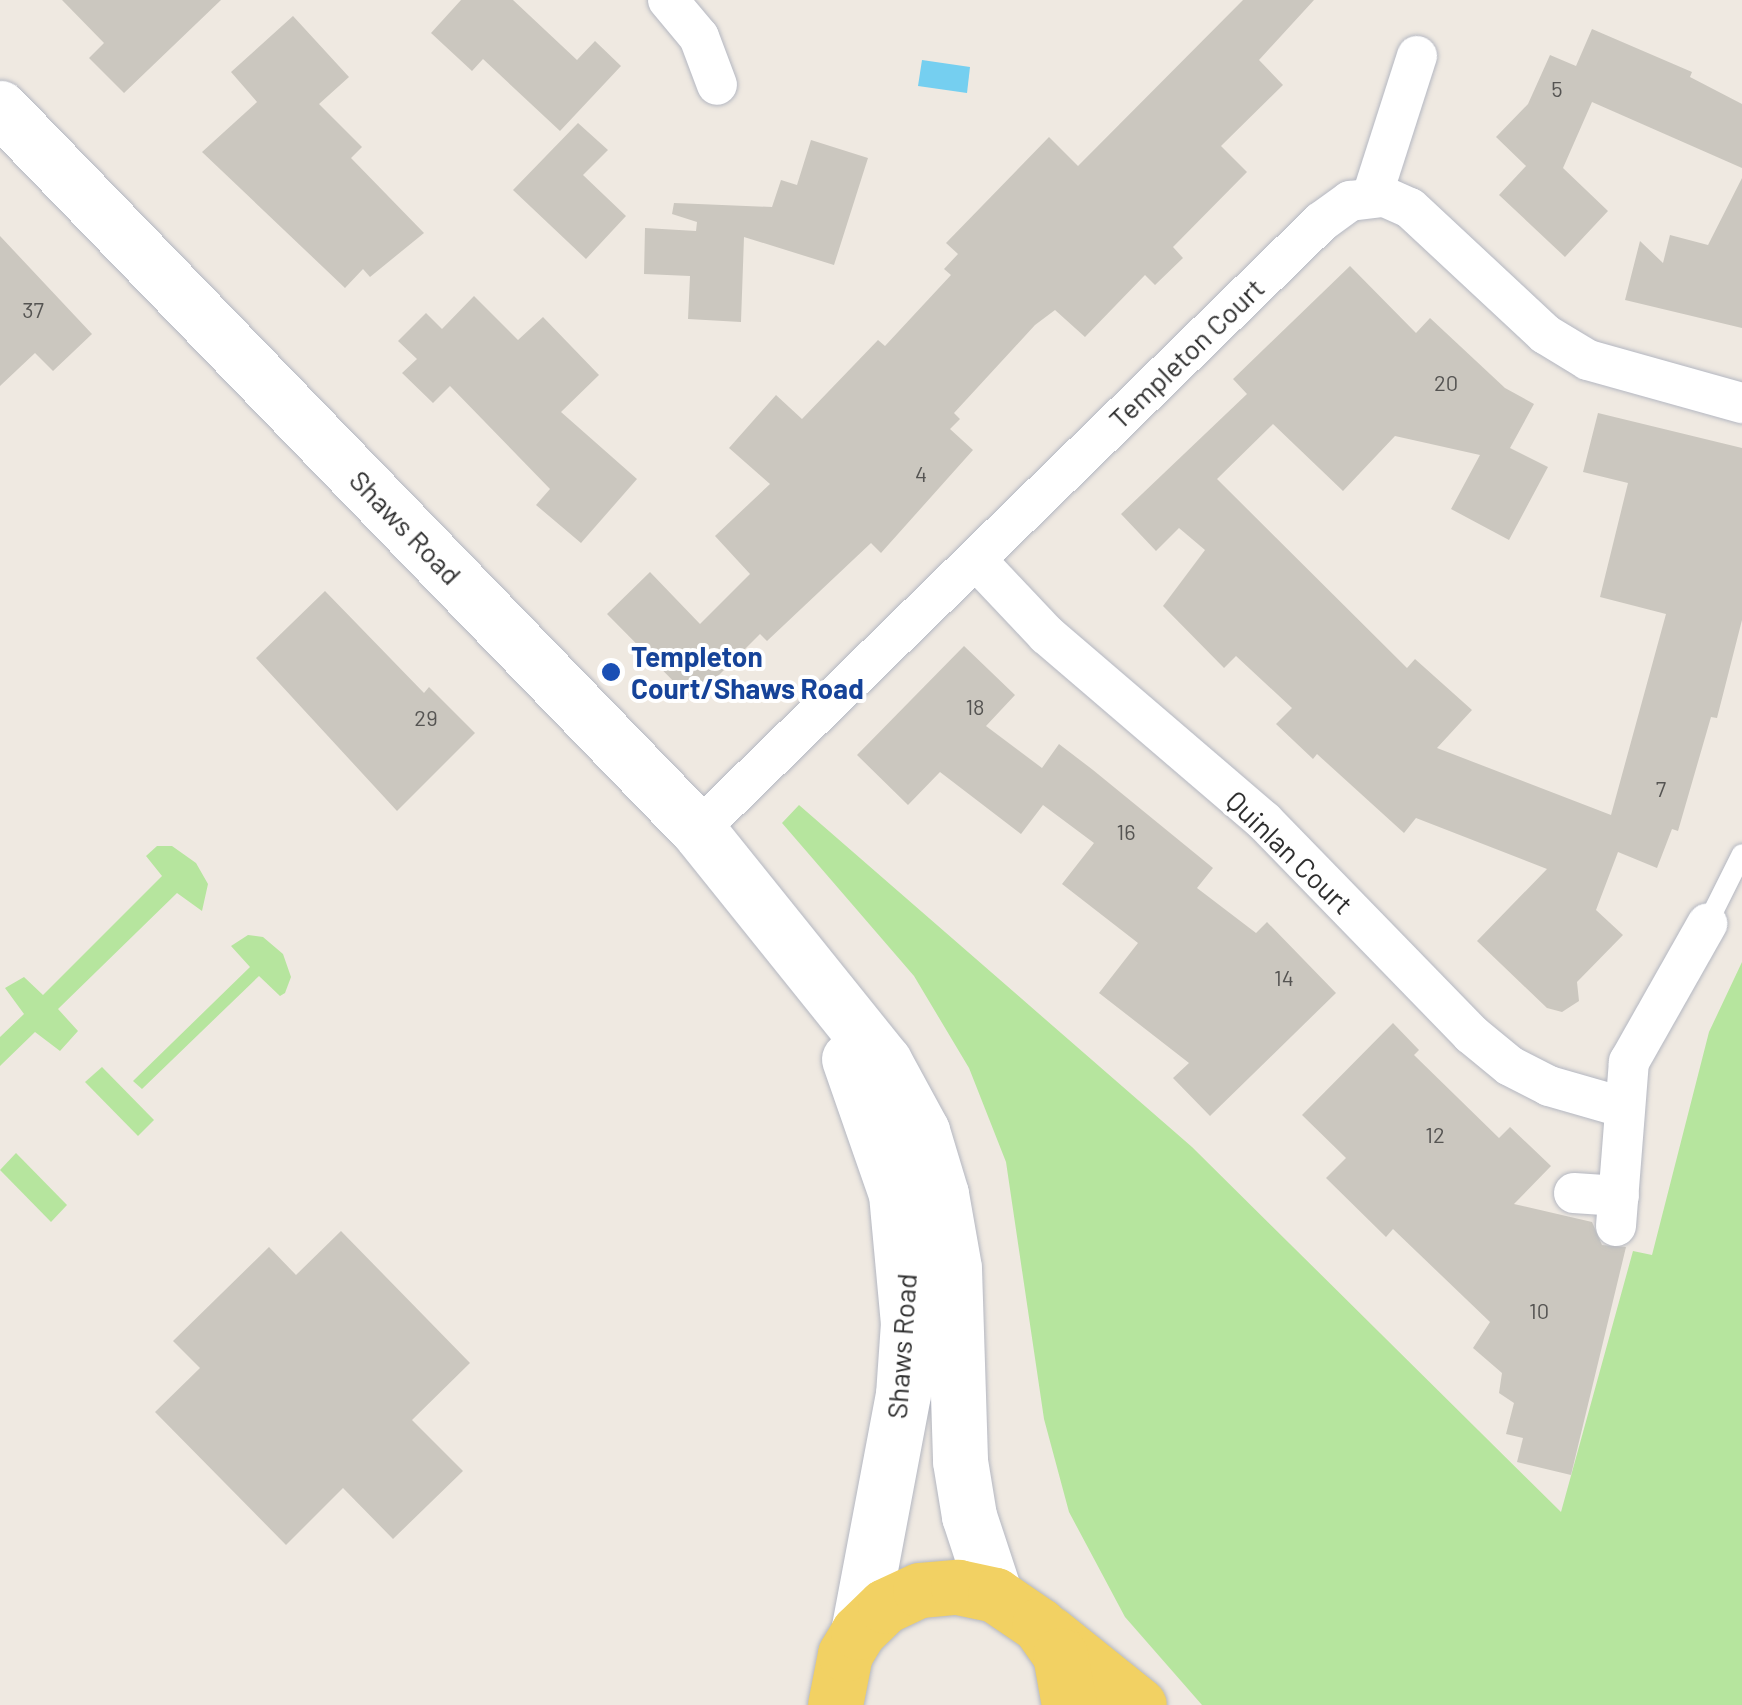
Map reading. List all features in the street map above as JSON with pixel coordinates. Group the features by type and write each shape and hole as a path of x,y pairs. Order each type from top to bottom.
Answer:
{"main road":[{"path":"799,1705 846,1664 885,1606 920,1590 958,1587 1017,1610 1139,1705"},
{"path":"1017,1610 1060,1656 1069,1705"}],"street":[{"path":"668,0 699,37 717,85"},
{"path":"1417,56 1372,196 1410,208 1544,334 1588,360 1742,403"},
{"name":"Shaws Road","path":"0,108 698,830 884,1061 922,1132 941,1194 954,1268 960,1460 969,1516 1017,1610"},
{"name":"Templeton Court","path":"698,830 1321,222 1350,202 1372,196"},
{"name":"Quinlan Court","path":"977,560 1047,635 1264,821 1471,1034 1510,1066 1550,1086 1622,1107"},
{"path":"1574,1192 1618,1211 1622,1107 1630,1062 1668,963 1708,924"},
{"name":"Shaws Road","path":"800,956 874,1120 906,1255 903,1394 846,1664"}],"lane":[{"path":"1708,924 1742,854"}],"green space":[{"path":"799,805 1192,1147 1561,1512 1633,1251 1652,1255 1709,1032 1742,962 1742,1705 1202,1705 1125,1617 1069,1512 1044,1419 1006,1162 969,1068 914,976 782,823"},
{"path":"157,846 172,846 196,863 208,884 202,911 177,893 58,1009 78,1031 60,1051 35,1032 0,1066 0,1037 24,1014 5,988 24,977 43,995 162,876 146,856"},
{"path":"248,935 263,937 283,954 291,977 285,993 280,996 259,976 142,1089 133,1081 250,967 231,946"},
{"path":"102,1067 154,1120 138,1136 85,1082"},
{"path":"16,1153 67,1205 51,1222 0,1170"}],"water":[{"path":"922,60 970,67 967,93 918,86"}],"building":[{"path":"62,0 221,0 124,93 89,58 104,43"},
{"path":"461,0 513,0 577,60 595,41 621,66 560,131 483,59 472,71 431,33"},
{"path":"1243,0 1314,0 1259,60 1283,85 1221,146 1247,172 1173,247 1183,258 1155,285 1145,275 1085,337 1055,310 1035,325 954,413 960,419 950,429 973,450 881,553 871,543 767,641 760,634 693,701 607,614 650,572 700,624 750,574 715,536 770,484 729,448 776,395 802,419 878,340 885,346 951,275 944,269 958,254 946,243 1049,137 1078,166"},
{"path":"293,16 349,77 319,104 362,147 351,158 424,233 370,277 363,269 345,288 202,152 257,102 231,72"},
{"path":"1592,29 1692,72 1690,77 1742,104 1742,168 1592,102 1563,168 1608,211 1565,257 1499,195 1526,166 1496,137 1528,104 1550,55 1576,66"},
{"path":"578,123 608,150 583,175 626,216 586,259 513,190"},
{"path":"811,140 868,158 834,265 744,237 741,322 688,319 690,276 644,274 645,228 696,231 697,222 672,214 674,203 772,207 781,180 797,185"},
{"path":"1742,178 1742,328 1625,300 1640,241 1663,263 1670,235 1708,245"},
{"path":"0,236 92,334 53,371 35,353 0,386"},
{"path":"1350,266 1416,333 1430,318 1505,388 1534,404 1510,448 1548,467 1509,540 1451,509 1480,455 1395,436 1343,491 1273,424 1217,479 1407,668 1415,659 1472,710 1437,748 1611,815 1666,614 1600,597 1628,483 1583,472 1598,413 1742,448 1742,620 1717,718 1711,717 1678,831 1672,829 1657,868 1618,852 1596,910 1623,935 1577,982 1579,1001 1562,1012 1547,1008 1477,941 1547,869 1416,818 1404,833 1317,754 1313,759 1276,724 1292,708 1236,656 1224,668 1163,606 1205,550 1179,528 1156,551 1121,514 1247,394 1233,379"},
{"path":"474,296 518,340 543,317 599,375 561,412 637,479 581,543 536,505 550,489 450,386 433,403 402,373 417,359 398,341 426,313 442,329"},
{"path":"325,591 424,693 429,687 475,733 397,811 256,658"},
{"path":"964,646 1015,695 986,726 1042,768 1059,744 1213,868 1197,888 1256,933 1267,922 1336,993 1210,1116 1173,1078 1189,1063 1099,993 1138,943 1062,884 1094,843 1043,805 1021,834 940,772 908,805 857,755"},
{"path":"1393,1023 1419,1050 1414,1055 1499,1138 1510,1127 1551,1166 1514,1204 1592,1222 1602,1245 1626,1247 1571,1475 1517,1462 1523,1438 1506,1434 1514,1403 1499,1393 1502,1373 1473,1348 1490,1322 1393,1229 1386,1237 1326,1178 1346,1158 1302,1115"},
{"path":"341,1231 470,1363 412,1420 463,1471 393,1539 343,1488 286,1545 155,1412 200,1368 173,1341 269,1247 296,1275"}],"place":[{"name":"Templeton Court/Shaws Road","path":"611,672"}]}
